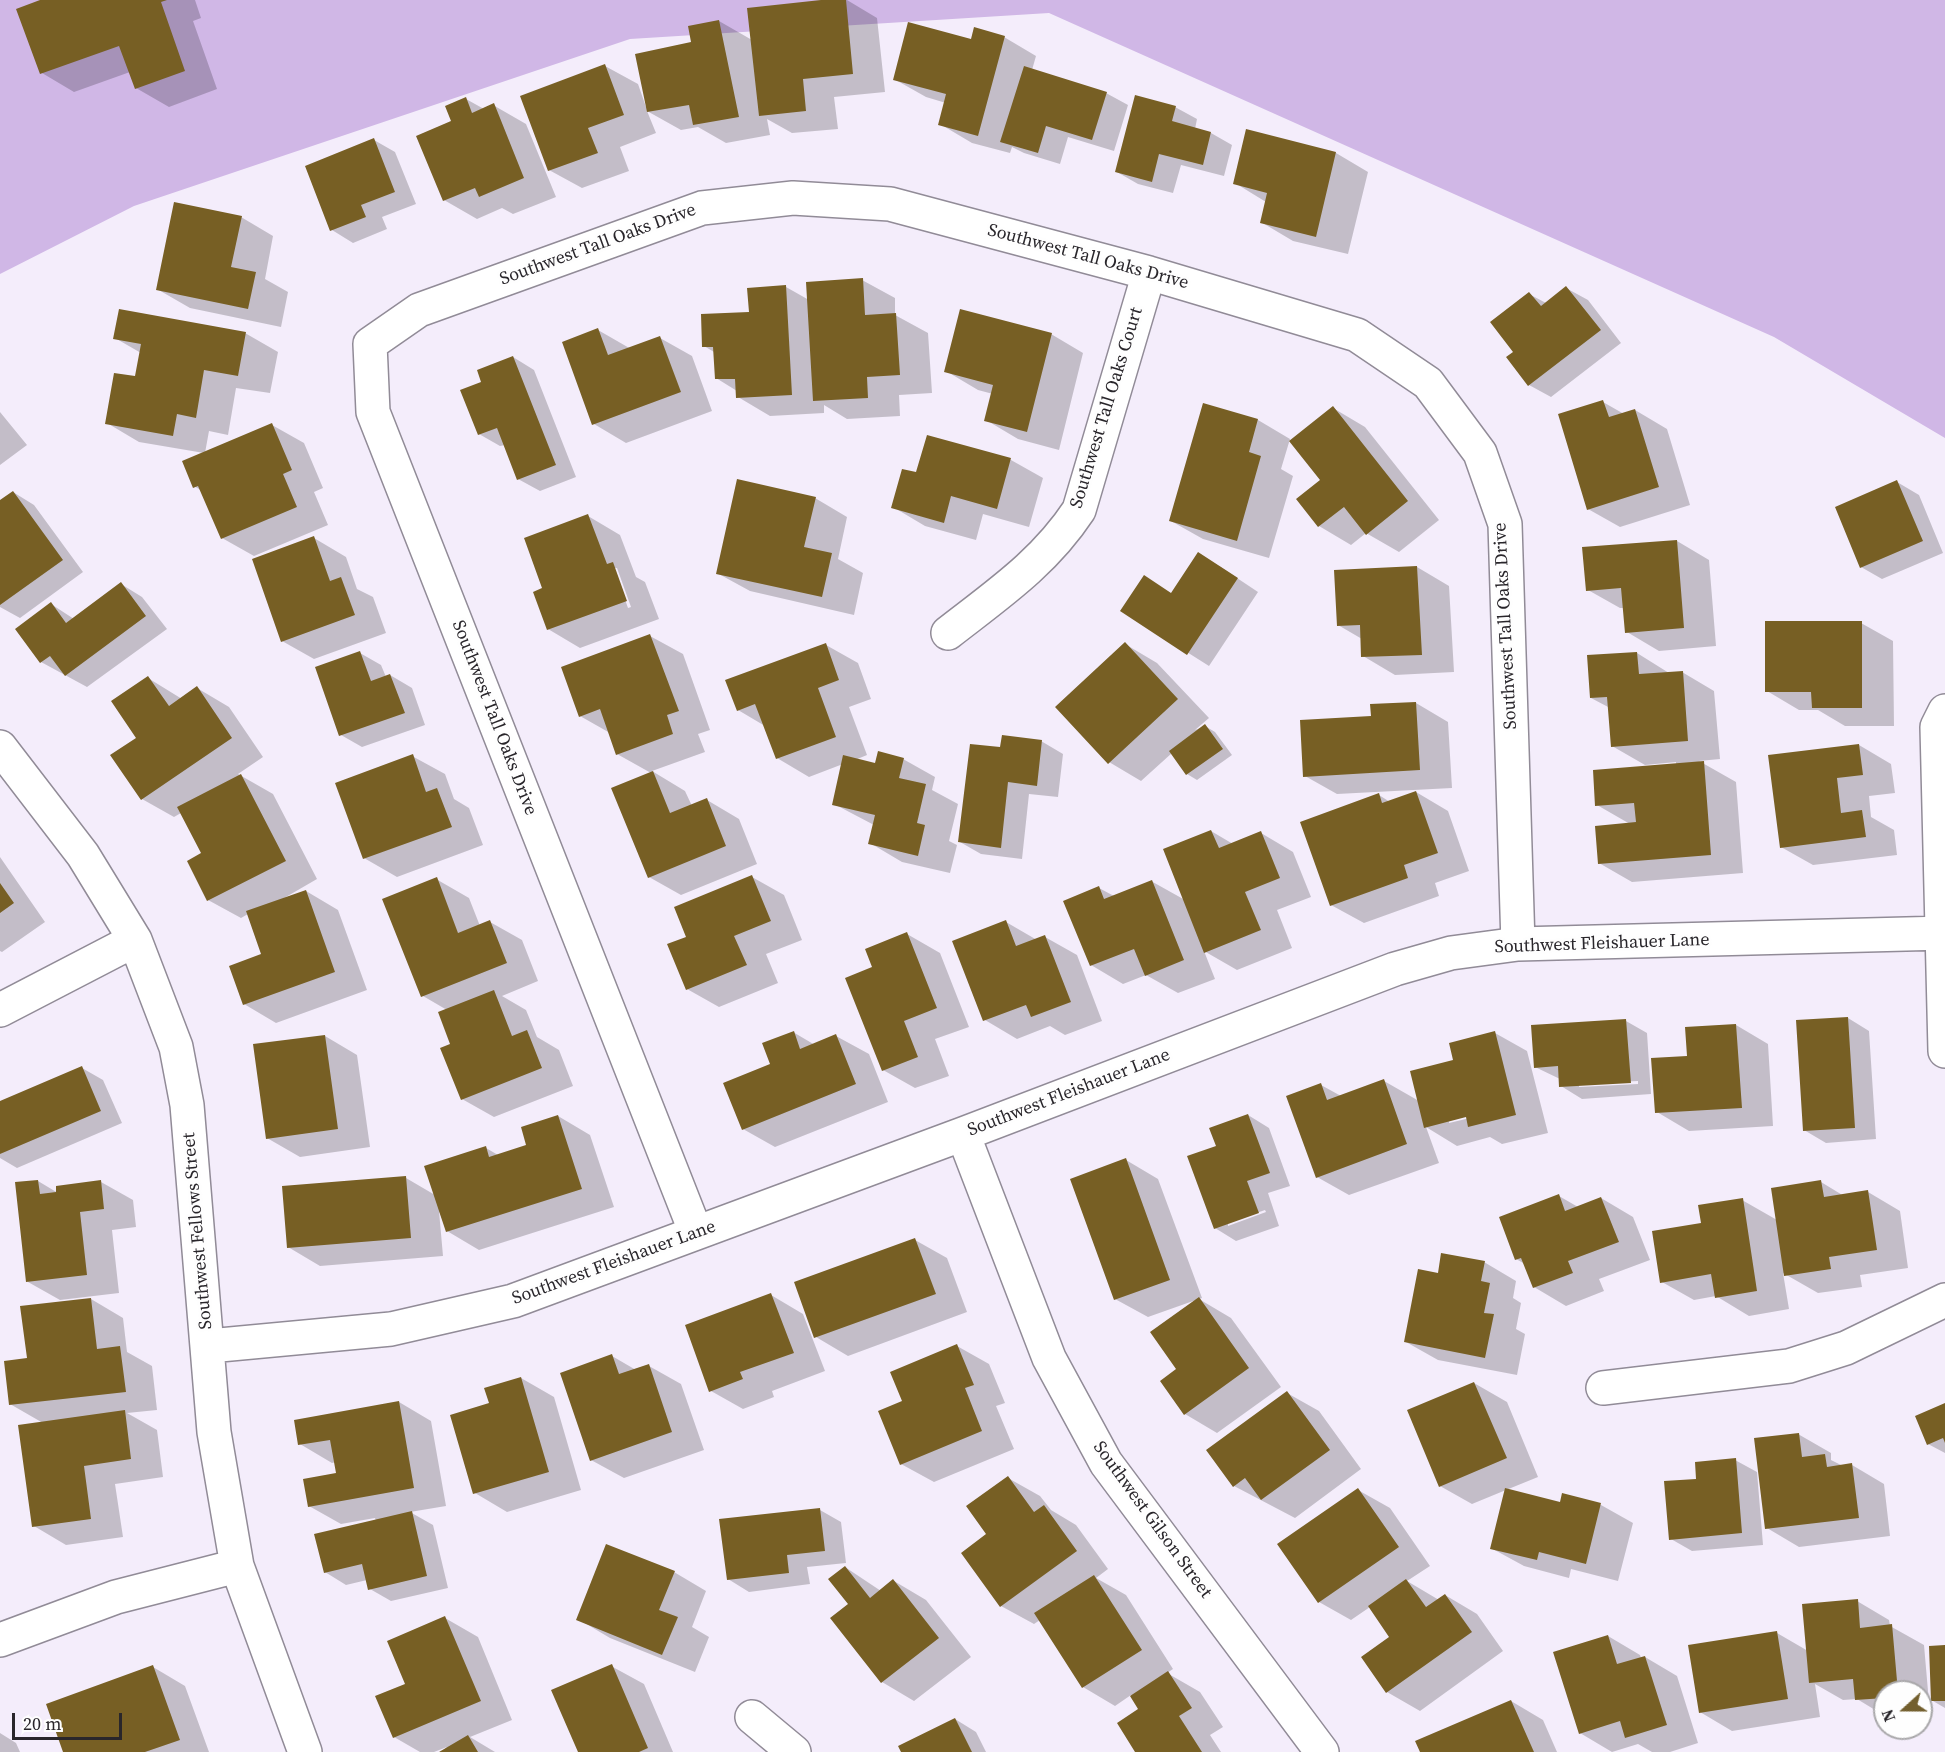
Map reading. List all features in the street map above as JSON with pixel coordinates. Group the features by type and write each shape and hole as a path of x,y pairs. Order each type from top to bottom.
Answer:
{"street":[{"name":"Southwest Tall Oaks Drive","path":"696,1233 373,412 370,344 418,310 702,208 793,198 890,204 1149,273 1357,335 1428,383 1480,453 1505,524 1518,945"},
{"name":"Southwest Tall Oaks Court","path":"948,633 1028,571 1059,539 1079,510 1149,273"},
{"path":"1945,711 1937,727 1945,1051"},
{"name":"Southwest Fellows Street","path":"0,747 83,855 135,940 176,1047 187,1105 209,1346 214,1432 237,1566 305,1752"},
{"name":"Southwest Fleishauer Lane","path":"209,1346 391,1329 502,1304 963,1134 1395,969 1450,953 1518,945 1943,934"},
{"path":"0,1010 135,940"},
{"name":"Southwest Gilson Street","path":"963,1134 1049,1358 1106,1463 1322,1752"},
{"path":"1603,1388 1789,1366 1846,1348 1945,1300"},
{"path":"0,1640 116,1597 237,1566"},
{"path":"752,1717 794,1752"}],"shaded area":[{"path":"0,0 1945,0 1945,438 1774,337 1049,13 630,39 134,206 0,274"}],"building":[{"path":"40,0 167,0 161,2 185,71 135,89 119,46 40,74 16,9"},
{"path":"821,0 846,0 853,74 803,79 806,111 759,116 747,8"},
{"path":"719,20 739,117 693,125 689,105 647,112 635,54 691,42 688,26"},
{"path":"908,22 971,39 974,27 1005,36 978,136 938,125 946,94 893,80"},
{"path":"605,64 624,115 588,128 598,153 548,171 520,96"},
{"path":"1024,66 1107,92 1092,140 1046,126 1038,153 1000,142"},
{"path":"1135,95 1176,106 1172,121 1211,132 1203,165 1159,154 1152,182 1115,172"},
{"path":"466,97 472,113 494,103 524,178 479,197 475,188 443,201 416,136 451,121 445,106"},
{"path":"1246,129 1336,152 1316,237 1260,223 1267,193 1233,184"},
{"path":"374,138 395,192 361,205 366,217 330,231 305,166"},
{"path":"174,202 242,216 231,267 256,272 248,309 156,290"},
{"path":"863,278 865,315 896,313 900,375 867,377 868,398 813,401 806,282"},
{"path":"786,285 792,395 736,398 735,379 715,379 713,347 702,347 701,314 749,312 747,288"},
{"path":"1566,286 1601,330 1528,386 1506,357 1513,352 1490,322 1529,292 1541,306"},
{"path":"119,309 246,332 238,376 204,370 196,418 177,414 173,436 105,424 114,373 135,376 141,344 113,339"},
{"path":"960,309 1052,333 1027,432 984,421 993,385 944,372"},
{"path":"598,328 608,355 660,336 681,392 592,425 562,342"},
{"path":"513,356 556,465 517,480 497,428 478,435 460,390 481,382 477,370"},
{"path":"1603,400 1609,417 1635,409 1659,487 1587,510 1558,414"},
{"path":"1203,403 1258,419 1249,452 1261,456 1237,541 1169,521"},
{"path":"1333,406 1408,501 1366,535 1344,507 1318,527 1296,499 1320,480 1289,441"},
{"path":"272,423 292,470 283,474 297,507 221,539 198,486 193,488 182,461"},
{"path":"927,435 1011,458 997,509 951,496 944,523 891,508 902,469 916,472"},
{"path":"737,479 816,497 804,547 832,553 822,597 716,574"},
{"path":"1897,480 1923,541 1860,568 1835,507"},
{"path":"13,491 63,560 0,605 0,500"},
{"path":"588,514 607,564 613,562 627,601 547,630 533,592 542,588 524,538"},
{"path":"314,536 330,581 341,577 355,615 281,642 252,559"},
{"path":"1677,540 1684,628 1625,633 1621,588 1586,591 1582,547"},
{"path":"1198,552 1238,578 1187,655 1120,611 1144,575 1171,593"},
{"path":"1417,566 1422,655 1361,657 1360,625 1337,626 1334,570"},
{"path":"121,582 146,616 65,676 50,656 40,663 15,629 51,602 66,623"},
{"path":"1765,621 1862,621 1862,708 1812,708 1811,692 1765,692"},
{"path":"650,634 679,711 667,715 673,734 616,755 600,709 579,717 561,667"},
{"path":"1125,642 1178,699 1108,764 1055,707"},
{"path":"826,643 839,680 818,688 836,737 776,759 755,704 737,711 725,680"},
{"path":"360,651 371,681 390,674 405,713 339,736 315,667"},
{"path":"1637,652 1639,674 1683,671 1688,741 1611,747 1607,697 1590,698 1587,655"},
{"path":"148,676 169,706 197,686 232,738 141,800 110,755 136,738 111,701"},
{"path":"1416,702 1420,770 1303,777 1300,720 1371,716 1370,704"},
{"path":"1205,724 1223,749 1186,775 1169,751"},
{"path":"1002,735 1042,740 1037,786 1008,782 1001,848 958,842 970,744 1000,747"},
{"path":"1859,744 1863,775 1837,778 1841,813 1862,810 1866,837 1780,848 1768,755"},
{"path":"878,751 904,758 899,778 926,784 917,823 925,825 918,856 868,844 875,815 832,805 843,755 875,763"},
{"path":"413,754 426,792 437,788 452,827 363,859 335,783"},
{"path":"1704,761 1711,855 1598,864 1595,826 1636,822 1634,803 1595,806 1593,770"},
{"path":"653,771 670,813 707,798 726,846 648,878 611,788"},
{"path":"241,774 286,861 207,901 187,861 201,853 177,807"},
{"path":"1416,791 1438,853 1404,865 1408,878 1330,906 1300,822 1379,793 1382,803"},
{"path":"1211,830 1219,848 1261,831 1280,878 1245,892 1261,930 1204,953 1163,849"},
{"path":"752,875 771,921 734,936 747,965 686,990 667,944 686,937 674,907"},
{"path":"437,877 458,933 490,920 507,963 421,997 382,899"},
{"path":"1152,880 1184,960 1145,976 1134,949 1090,966 1063,901 1099,886 1104,899"},
{"path":"0,883 14,903 0,913"},
{"path":"306,890 335,972 243,1005 229,966 261,954 246,911"},
{"path":"1006,920 1016,946 1045,935 1071,1002 1031,1017 1026,1005 983,1021 952,941"},
{"path":"907,932 937,1008 904,1021 918,1057 882,1071 845,978 872,967 865,949"},
{"path":"494,990 512,1036 527,1030 542,1068 461,1100 440,1048 450,1044 438,1012"},
{"path":"1848,1017 1855,1128 1803,1131 1796,1020"},
{"path":"1626,1019 1631,1083 1559,1087 1558,1066 1534,1068 1531,1025"},
{"path":"1736,1024 1742,1108 1655,1113 1651,1058 1687,1056 1685,1027"},
{"path":"794,1031 800,1049 836,1034 856,1084 742,1130 723,1083 770,1064 762,1043"},
{"path":"1495,1031 1516,1115 1468,1127 1466,1117 1424,1128 1410,1071 1453,1060 1449,1043"},
{"path":"325,1035 338,1129 266,1139 253,1044"},
{"path":"82,1066 101,1111 0,1154 0,1101"},
{"path":"1384,1079 1407,1144 1316,1178 1286,1096 1321,1083 1327,1100"},
{"path":"1248,1114 1270,1173 1247,1181 1259,1213 1214,1229 1187,1156 1216,1146 1209,1128"},
{"path":"558,1115 582,1189 446,1232 424,1166 486,1146 489,1157 526,1145 521,1127"},
{"path":"1126,1158 1170,1280 1114,1300 1070,1179"},
{"path":"406,1176 411,1238 287,1248 282,1186"},
{"path":"38,1180 40,1194 56,1192 56,1186 101,1180 104,1209 80,1212 87,1275 26,1282 15,1182"},
{"path":"1821,1180 1824,1197 1868,1190 1877,1250 1829,1257 1831,1269 1784,1276 1771,1188"},
{"path":"1559,1194 1565,1211 1601,1197 1619,1242 1568,1261 1573,1273 1533,1288 1521,1258 1515,1260 1499,1217"},
{"path":"1743,1198 1757,1291 1715,1298 1711,1274 1660,1283 1652,1231 1701,1223 1698,1205"},
{"path":"915,1238 936,1294 814,1338 794,1282"},
{"path":"1441,1253 1485,1261 1481,1281 1490,1283 1484,1313 1494,1314 1485,1358 1404,1342 1418,1269 1438,1273"},
{"path":"771,1293 794,1353 740,1372 743,1379 709,1392 685,1325"},
{"path":"1199,1297 1249,1368 1184,1415 1160,1381 1176,1369 1150,1332"},
{"path":"91,1298 97,1349 120,1346 126,1392 9,1405 4,1361 27,1358 20,1306"},
{"path":"957,1344 974,1385 965,1388 982,1431 900,1465 878,1411 902,1401 890,1372"},
{"path":"612,1354 619,1374 649,1364 672,1432 590,1461 560,1373"},
{"path":"521,1377 549,1472 473,1494 450,1415 489,1403 484,1388"},
{"path":"1474,1382 1507,1458 1439,1487 1407,1410"},
{"path":"1287,1391 1330,1450 1261,1500 1245,1478 1233,1487 1206,1450"},
{"path":"399,1401 414,1488 308,1507 303,1479 336,1473 330,1440 298,1445 294,1420"},
{"path":"1945,1403 1945,1443 1943,1438 1927,1445 1915,1416"},
{"path":"125,1410 131,1459 84,1466 91,1519 32,1527 18,1425"},
{"path":"1799,1433 1802,1457 1825,1454 1827,1467 1852,1463 1859,1518 1765,1529 1754,1438"},
{"path":"1736,1458 1742,1533 1669,1540 1664,1481 1696,1479 1695,1462"},
{"path":"1008,1476 1034,1512 1044,1505 1077,1551 1000,1607 961,1553 986,1534 966,1506"},
{"path":"1358,1488 1399,1547 1318,1603 1277,1544"},
{"path":"1505,1488 1560,1502 1562,1493 1601,1503 1586,1564 1539,1552 1537,1560 1490,1549"},
{"path":"820,1508 825,1551 787,1555 789,1573 727,1580 719,1519"},
{"path":"412,1511 427,1576 368,1590 362,1564 324,1573 314,1534"},
{"path":"606,1544 675,1571 659,1610 678,1617 662,1655 576,1620"},
{"path":"845,1566 870,1598 893,1579 939,1638 881,1683 830,1618 848,1604 828,1579"},
{"path":"1094,1575 1142,1650 1082,1688 1034,1613"},
{"path":"1406,1579 1426,1607 1445,1594 1472,1632 1386,1693 1361,1657 1389,1637 1368,1606"},
{"path":"1858,1599 1860,1628 1892,1624 1897,1680 1873,1680 1873,1699 1855,1700 1853,1679 1809,1683 1802,1604"},
{"path":"445,1616 481,1701 393,1738 375,1696 405,1684 387,1641"},
{"path":"1777,1631 1788,1699 1699,1713 1688,1645"},
{"path":"1608,1635 1617,1664 1645,1656 1667,1725 1625,1738 1620,1721 1579,1734 1553,1652"},
{"path":"1945,1645 1945,1701 1933,1701 1929,1646"},
{"path":"612,1664 648,1748 639,1752 578,1752 551,1690"},
{"path":"153,1665 180,1740 145,1752 63,1752 46,1704"},
{"path":"1168,1671 1192,1708 1179,1716 1202,1752 1135,1752 1117,1723 1138,1709 1130,1696"},
{"path":"1511,1700 1534,1752 1420,1752 1415,1741"},
{"path":"955,1718 972,1752 901,1752 898,1746"},
{"path":"468,1735 478,1752 439,1752"}]}
